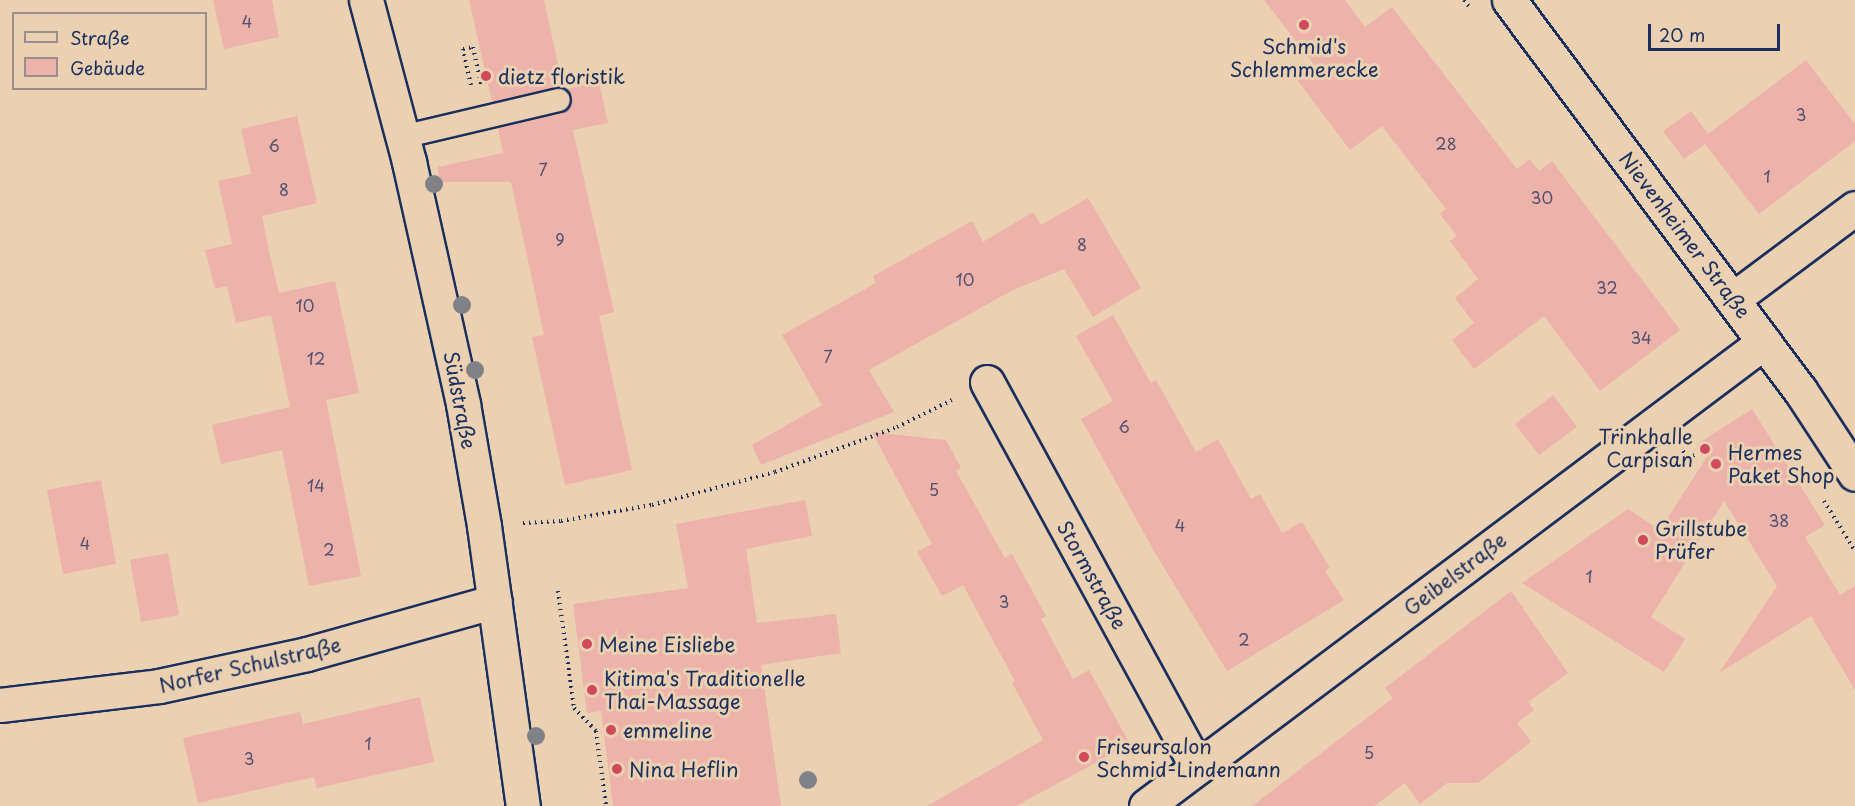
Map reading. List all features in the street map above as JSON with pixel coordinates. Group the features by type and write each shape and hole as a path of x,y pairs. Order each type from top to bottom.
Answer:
{"street":[{"name":"Südstraße","path":"366,0 402,137 463,404 484,526 522,806"},
{"name":"Nievenheimer Straße","path":"1509,0 1733,299 1855,474"},
{"path":"1733,299 1855,208"},
{"name":"Geibelstraße","path":"1146,806 1764,342"},
{"name":"Stormstraße","path":"987,382 1197,767"},
{"name":"Norfer Schulstraße","path":"0,705 159,686 307,654 495,601"}],"lane":[{"path":"402,137 559,100"}],"path":[{"path":"478,120 463,49 473,47 482,86"},
{"path":"480,77 486,76"},
{"path":"484,526 561,521 652,505 775,472 897,427 987,382"},
{"path":"1687,456 1697,455"},
{"path":"558,591 573,708 596,731 606,806"}],"building":[{"path":"213,0 272,0 279,37 224,49"},
{"path":"469,0 544,0 563,87 492,102"},
{"path":"1264,0 1345,0 1365,27 1392,7 1517,169 1530,159 1539,171 1552,161 1680,330 1600,391 1544,316 1474,369 1452,340 1474,323 1455,298 1478,279 1450,241 1457,236 1440,214 1446,209 1382,126 1350,150 1298,81 1316,67"},
{"path":"1806,60 1855,124 1855,141 1759,214 1705,144 1684,159 1663,131 1691,111 1708,134"},
{"path":"599,82 608,123 573,130 614,312 599,316 632,470 565,485 532,337 544,335 511,182 440,182 438,167 503,153 498,128 563,113 572,103 572,96 566,89"},
{"path":"297,116 317,203 262,216 270,256 279,293 335,281 359,393 326,400 361,576 309,586 282,450 221,464 212,425 290,407 271,315 236,323 227,286 215,289 205,250 232,244 218,181 251,174 241,129"},
{"path":"1088,198 1141,288 1093,317 1064,269 1013,290 869,370 894,412 761,465 752,445 822,405 782,335 876,283 873,276 972,221 983,242 1033,212 1041,225"},
{"path":"1113,315 1151,383 1156,380 1196,452 1218,439 1251,499 1260,494 1282,533 1302,522 1330,568 1325,571 1344,600 1227,671 1155,553 1081,419 1113,401 1076,336"},
{"path":"1553,395 1577,427 1539,455 1515,424"},
{"path":"1752,409 1825,525 1805,537 1840,595 1855,586 1855,690 1811,616 1719,673 1777,586 1724,501 1651,617 1685,639 1664,672 1522,583 1628,509 1660,530 1708,455 1699,443"},
{"path":"872,432 946,440 961,468 956,471 1005,558 1012,554 1046,616 1041,619 1073,679 1089,670 1130,744 1016,806 927,806 1043,740 1012,683 1015,681 963,585 942,596 917,552 932,544"},
{"path":"101,480 116,564 63,574 47,490"},
{"path":"805,500 812,536 746,549 757,623 836,614 841,653 761,665 781,806 613,806 601,711 587,713 573,604 688,588 676,524"},
{"path":"168,553 179,615 141,622 130,560"},
{"path":"1511,591 1568,673 1528,702 1534,710 1517,723 1531,742 1478,783 1447,783 1420,804 1405,783 1374,806 1252,806 1393,698 1385,688"},
{"path":"420,697 434,762 317,788 314,777 198,803 183,738 300,712 303,724"}],"place":[{"name":"Schmid's Schlemmerecke","path":"1304,25"},
{"name":"dietz floristik","path":"486,76"},
{"name":"Trinkhalle Carpisan","path":"1705,449"},
{"name":"Hermes Paket Shop","path":"1716,464"},
{"name":"Grillstube Prüfer","path":"1643,540"},
{"name":"Meine Eisliebe","path":"587,644"},
{"name":"Kitima's Traditionelle Thai-Massage","path":"592,690"},
{"name":"emmeline","path":"611,730"},
{"name":"Friseursalon Schmid-Lindemann","path":"1084,757"},
{"name":"Nina Heflin","path":"617,769"}]}
